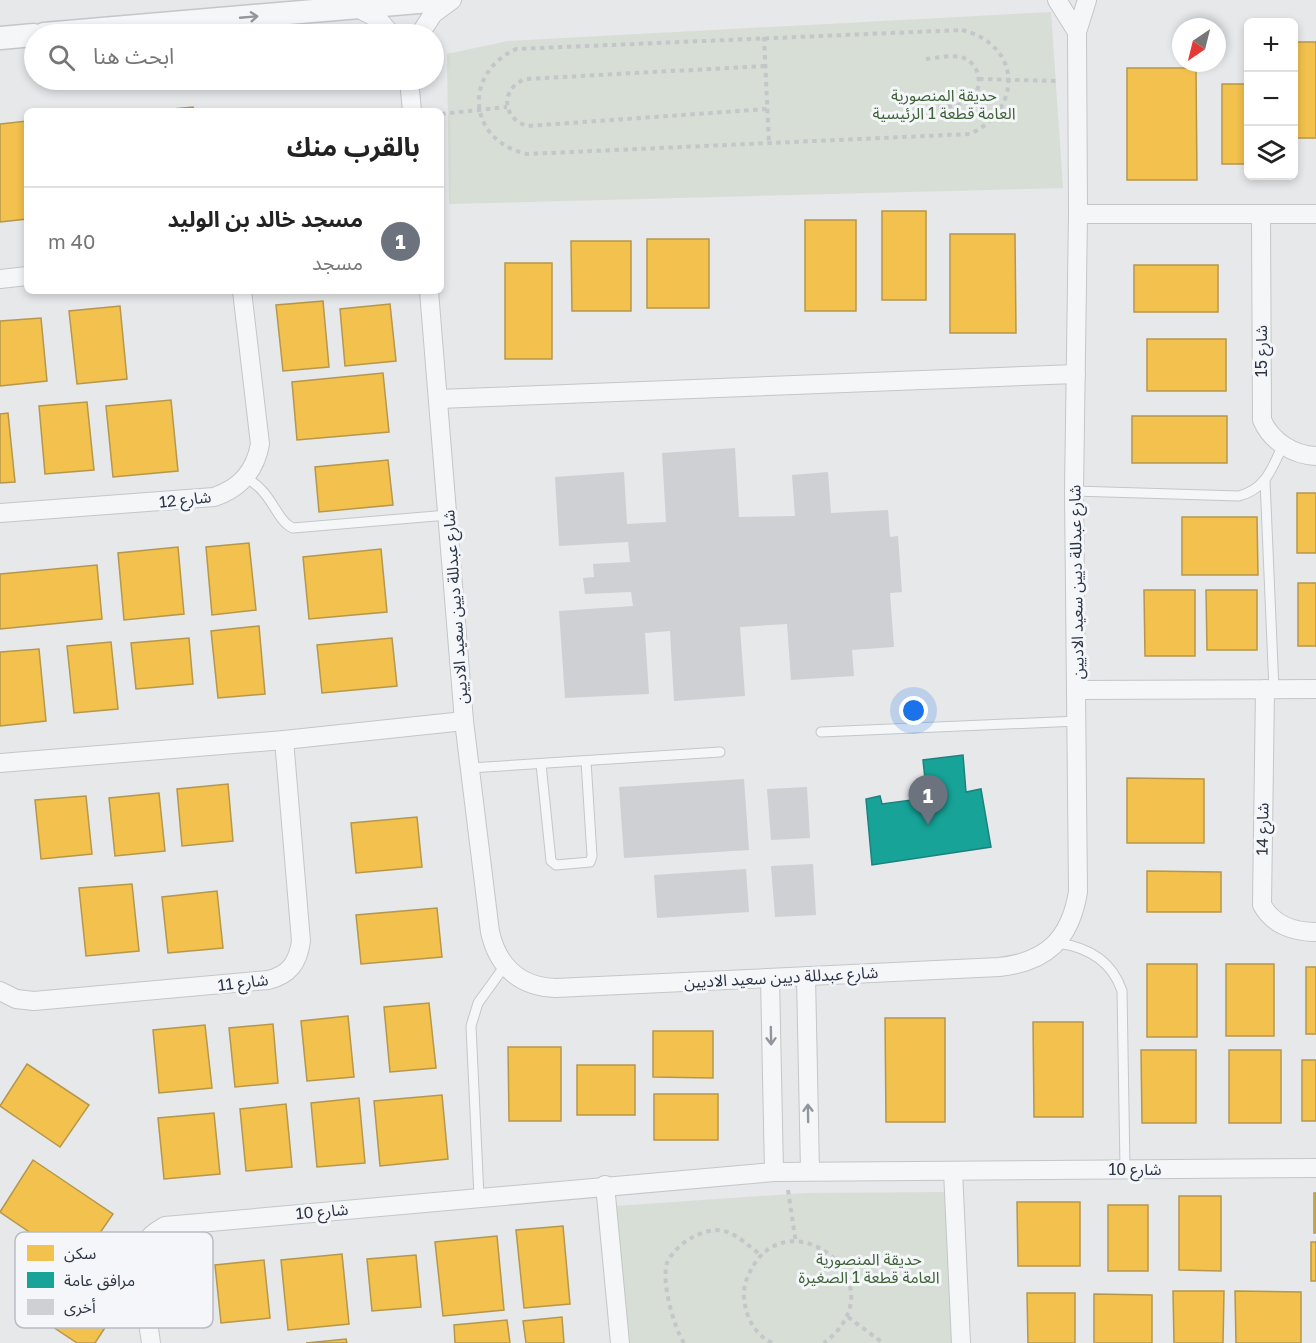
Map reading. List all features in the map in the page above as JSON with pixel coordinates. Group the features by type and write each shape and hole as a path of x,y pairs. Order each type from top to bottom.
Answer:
{"street":[{"path":"160,24 442,0"},
{"path":"426,24 433,14 452,0"},
{"path":"1057,0 1077,32"},
{"name":"شارع عبدللة ديين سعيد الاديين","path":"429,294 464,720 490,932 494,949 504,967 523,981 545,988 1018,965 1042,955 1057,943 1069,925 1078,892 1074,491 1078,214 1077,32 1088,0"},
{"path":"356,7 378,19 382,24"},
{"path":"0,38 24,36"},
{"path":"411,90 412,108"},
{"path":"1078,214 1316,214"},
{"name":"شارع 15","path":"1261,214 1261,409 1266,428 1282,445"},
{"path":"0,279 24,276"},
{"path":"242,294 260,444 258,456 246,478"},
{"path":"438,399 1076,374"},
{"path":"1282,445 1299,453 1316,456"},
{"name":"شارع 12","path":"0,513 214,497 231,490 246,478"},
{"path":"1077,690 1316,689"},
{"name":"شارع 14","path":"1269,690 1262,905 1269,917 1282,925 1316,932"},
{"path":"0,763 284,740 464,720"},
{"name":"شارع 11","path":"0,991 16,999 34,1001 260,981 275,978 290,970 296,963 301,941 284,740"},
{"path":"806,976 810,1171"},
{"path":"770,978 779,1172"},
{"name":"شارع 10","path":"156,1232 165,1226 605,1185 779,1172 1316,1168"},
{"path":"953,1171 961,1343"},
{"path":"605,1185 620,1343"},
{"name":"شارع 10","path":"149,1328 151,1343"}],"lane":[{"path":"1074,491 1239,496 1254,491 1265,481 1282,445"},
{"path":"246,478 267,494 284,523 293,528 448,515"},
{"path":"1265,481 1269,690"},
{"path":"821,732 1077,720"},
{"path":"470,768 720,752"},
{"path":"541,764 551,861 555,865 584,864 590,862 592,856 586,761"},
{"path":"1057,943 1079,947 1106,964 1117,978 1122,991 1125,1168"},
{"path":"479,1197 471,1026 478,1003 504,967"}],"path":[{"path":"962,30 974,33 994,46 1002,56 1009,80 1006,98 999,114 986,127 970,134 527,154 515,152 495,139 488,130 479,109 479,96 487,72 505,54 516,49 764,37 962,30"},
{"path":"764,37 769,144"},
{"path":"926,59 964,58 974,66 979,79 975,94 964,104 932,108"},
{"path":"765,66 525,79 518,82 509,93 507,107 514,120 527,126 767,110"},
{"path":"979,79 1078,82"},
{"path":"444,114 507,107"},
{"path":"779,1172 796,1243"},
{"path":"684,1343 675,1330 666,1278 667,1263 680,1246 701,1233 722,1230 730,1233 762,1256"},
{"path":"770,1342 755,1329 746,1312 744,1294 747,1275 762,1256 772,1248 796,1243 809,1244 826,1250 840,1263 849,1280 852,1299 848,1317 838,1333 824,1343"},
{"path":"848,1317 883,1343"},
{"path":"760,1343 770,1342"}],"green space":[{"name":"حديقة المنصورية العامة قطعة 1 الرئيسية","path":"1051,12 1063,188 449,204 447,54 508,41"},
{"name":"حديقة المنصورية العامة قطعة 1 الصغيرة","path":"946,1192 955,1343 627,1343 616,1206 806,1193"}],"building: سكن":[{"path":"1298,42 1316,42 1316,138 1298,138"},
{"path":"1127,68 1172,68 1172,72 1196,72 1197,180 1127,180"},
{"path":"1222,84 1244,84 1244,164 1222,164"},
{"path":"24,121 24,219 0,222 0,124"},
{"path":"882,211 926,211 926,300 882,300"},
{"path":"805,220 856,220 856,311 805,311"},
{"path":"950,234 1015,234 1016,333 950,333"},
{"path":"647,239 709,239 709,308 647,308"},
{"path":"571,241 631,241 631,311 572,311"},
{"path":"505,263 552,263 552,359 505,359"},
{"path":"1134,265 1218,265 1218,312 1134,312"},
{"path":"323,301 329,367 283,371 276,305"},
{"path":"390,304 396,361 345,366 340,309"},
{"path":"120,306 127,379 77,384 69,311"},
{"path":"41,318 47,381 0,386 0,321"},
{"path":"1147,339 1226,339 1226,391 1147,391"},
{"path":"383,373 389,432 297,440 292,382"},
{"path":"171,400 178,471 113,477 106,406"},
{"path":"87,402 94,470 45,474 39,406"},
{"path":"8,413 15,482 0,483 0,414"},
{"path":"1132,416 1227,416 1227,463 1132,463"},
{"path":"388,460 393,505 319,512 315,467"},
{"path":"1297,493 1316,493 1316,553 1297,553"},
{"path":"1182,517 1257,517 1258,575 1182,575"},
{"path":"249,543 256,610 212,615 206,547"},
{"path":"178,547 184,614 124,620 118,553"},
{"path":"381,549 387,612 309,619 303,557"},
{"path":"97,565 102,619 0,629 0,574"},
{"path":"1298,583 1316,583 1316,646 1298,646"},
{"path":"1144,590 1195,590 1195,656 1145,656"},
{"path":"1206,590 1257,590 1257,650 1207,650"},
{"path":"259,626 265,694 218,698 211,631"},
{"path":"189,638 193,684 136,689 131,643"},
{"path":"392,638 397,686 322,693 317,645"},
{"path":"111,642 118,709 74,713 67,646"},
{"path":"39,649 46,721 0,726 0,652"},
{"path":"1127,778 1204,779 1204,843 1127,843"},
{"path":"228,784 233,841 182,846 177,789"},
{"path":"159,793 165,851 115,856 109,798"},
{"path":"86,796 92,854 41,859 35,800"},
{"path":"417,817 422,867 356,873 351,823"},
{"path":"1147,871 1221,872 1221,912 1147,912"},
{"path":"132,884 139,951 86,956 79,888"},
{"path":"217,891 223,948 168,953 162,897"},
{"path":"437,908 442,957 361,964 356,915"},
{"path":"1147,964 1197,964 1197,1037 1147,1037"},
{"path":"1226,964 1274,964 1274,1036 1226,1036"},
{"path":"1306,967 1316,967 1316,1034 1306,1034"},
{"path":"429,1003 436,1068 390,1072 384,1007"},
{"path":"348,1016 354,1077 307,1081 301,1021"},
{"path":"885,1018 945,1018 945,1122 886,1122"},
{"path":"1033,1022 1083,1022 1083,1117 1034,1117"},
{"path":"273,1024 278,1083 235,1087 229,1028"},
{"path":"205,1025 212,1088 159,1093 153,1030"},
{"path":"653,1031 713,1031 713,1078 653,1077"},
{"path":"508,1047 561,1047 561,1121 509,1121"},
{"path":"1141,1050 1196,1050 1196,1123 1142,1123"},
{"path":"1229,1050 1281,1050 1281,1123 1229,1123"},
{"path":"1302,1060 1316,1060 1316,1121 1302,1121"},
{"path":"27,1064 89,1105 60,1147 0,1106"},
{"path":"577,1065 635,1065 635,1115 577,1115"},
{"path":"654,1094 718,1094 718,1140 654,1140"},
{"path":"442,1095 448,1159 380,1166 374,1101"},
{"path":"359,1098 365,1163 317,1167 311,1103"},
{"path":"286,1104 292,1167 246,1171 240,1109"},
{"path":"214,1113 220,1174 164,1179 158,1118"},
{"path":"33,1160 113,1214 101,1232 29,1232 0,1212"},
{"path":"1314,1193 1316,1193 1316,1233 1314,1233"},
{"path":"1179,1196 1221,1196 1221,1271 1179,1270"},
{"path":"1017,1202 1080,1202 1080,1266 1018,1266"},
{"path":"1108,1205 1148,1205 1148,1271 1108,1271"},
{"path":"563,1226 570,1304 524,1308 516,1230"},
{"path":"497,1236 504,1310 443,1316 435,1242"},
{"path":"1311,1242 1316,1242 1316,1281 1311,1281"},
{"path":"342,1254 349,1324 288,1330 281,1260"},
{"path":"416,1255 421,1307 372,1311 367,1259"},
{"path":"264,1260 270,1318 221,1323 215,1265"},
{"path":"1173,1291 1224,1291 1223,1343 1174,1343"},
{"path":"1235,1291 1301,1292 1301,1343 1236,1343"},
{"path":"1027,1293 1075,1293 1075,1343 1028,1343"},
{"path":"1094,1294 1152,1295 1152,1343 1094,1343"},
{"path":"562,1317 564,1343 526,1343 523,1321"},
{"path":"507,1320 510,1343 455,1343 454,1325"},
{"path":"54,1328 105,1328 95,1343 77,1343"},
{"path":"346,1339 347,1343 306,1343"}],"building: مرافق عامة":[{"path":"963,755 966,792 981,789 991,847 872,865 866,799 880,796 882,804 927,798 923,760"}],"building: أخرى":[{"path":"735,448 739,517 795,516 792,475 828,472 831,513 888,510 890,537 898,536 902,592 890,593 894,647 852,650 854,676 791,680 787,624 740,627 745,696 674,701 670,631 645,633 649,694 565,698 559,611 633,606 631,592 585,594 583,578 594,577 593,564 630,562 628,542 559,546 555,477 624,472 627,524 666,522 662,453"},
{"path":"744,779 749,850 624,858 619,787"},
{"path":"807,787 810,838 771,840 767,789"},
{"path":"813,864 816,915 775,917 771,866"},
{"path":"746,869 749,912 657,918 654,875"}],"place":[{"name":"مسجد خالد بن الوليد","path":"928,825"}]}
